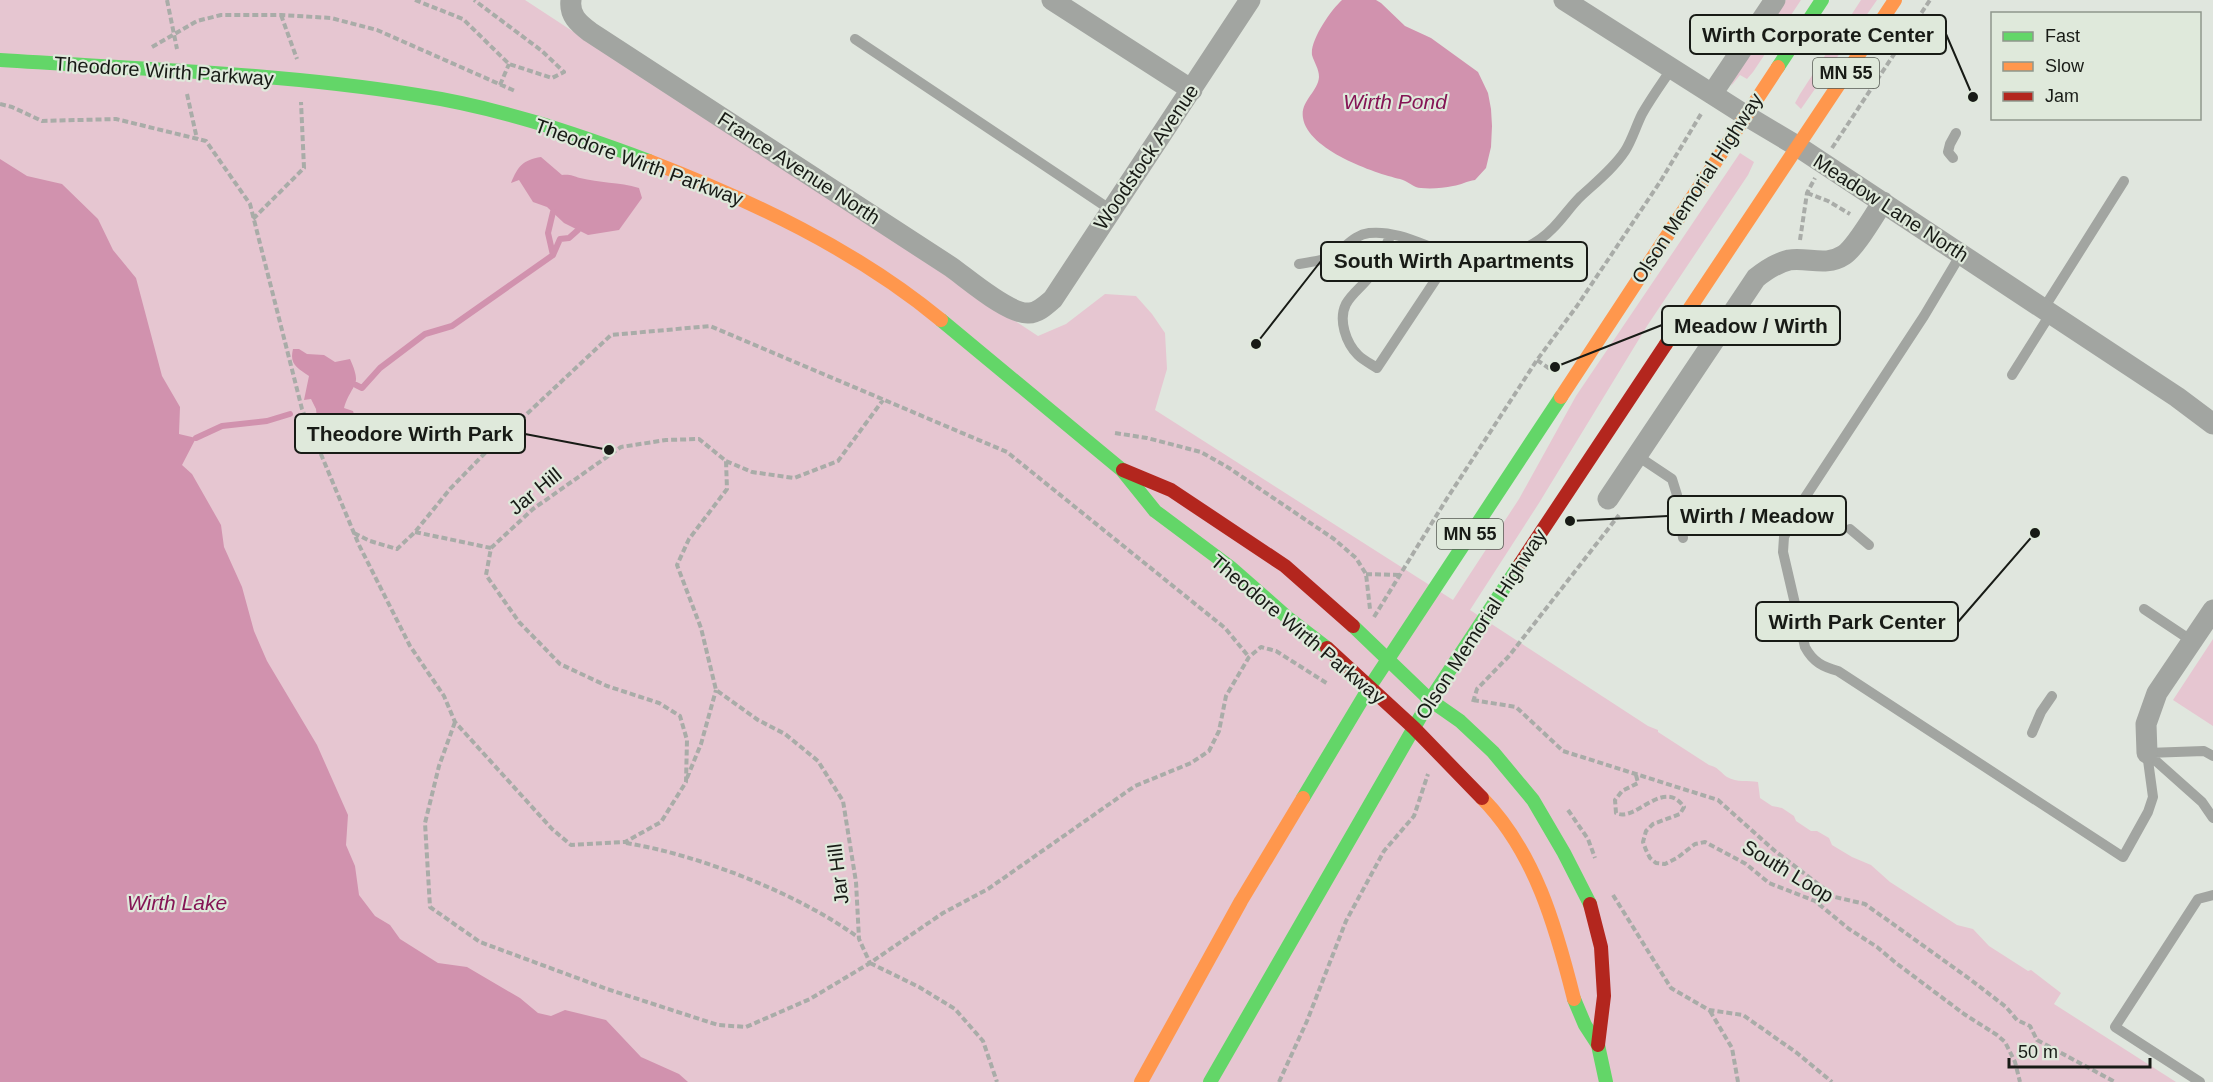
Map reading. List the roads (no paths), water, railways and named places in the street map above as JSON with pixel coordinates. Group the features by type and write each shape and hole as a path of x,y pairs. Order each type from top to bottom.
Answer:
{"street":[{"path":"1052,0 1192,90"},
{"name":"Woodstock Avenue","path":"1038,310 1053,298 1250,0"},
{"name":"Meadow Lane North","path":"1564,0 1883,202 2213,424"},
{"path":"1712,94 1775,0"},
{"name":"Olson Memorial Highway","path":"1141,1082 1240,901 1369,688 1822,0"},
{"name":"Olson Memorial Highway","path":"1210,1082 1445,675 1894,0"},
{"name":"France Avenue North","path":"570,4 572,14 590,32 942,261 1004,304 1019,312 1030,314 1038,310"},
{"name":"Theodore Wirth Parkway","path":"0,60 299,81 418,95 490,110 588,138 682,174 759,207 834,247 905,291 1122,470 1155,511 1230,567 1288,618 1328,649 1414,728 1495,811 1526,859 1545,899 1562,946 1574,999 1585,1025 1598,1045"},
{"path":"1608,499 1756,278 1779,263 1800,260 1832,261 1844,255 1883,202"},
{"name":"Theodore Wirth Parkway","path":"1122,470 1171,490 1285,566 1348,621 1430,700 1460,721 1493,752 1533,800 1589,899 1601,947 1604,996 1598,1045 1606,1082"},
{"path":"2147,753 2146,724 2157,693 2213,610"}],"lane":[{"path":"855,39 1111,210"},
{"path":"1299,264 1331,257 1365,234 1406,237 1448,253 1478,259 1512,254 1540,240 1617,161 1625,150 1642,113 1672,68"},
{"path":"1953,158 1948,152 1956,133"},
{"path":"2012,375 2124,181"},
{"path":"1391,235 1375,268 1368,279 1355,291 1342,315 1343,326 1352,347 1358,356 1377,368 1444,267 1448,253"},
{"path":"1961,254 1924,316 1804,498 1784,537 1784,552 1805,647 1818,664 1839,671 2123,857 2148,812 2153,797 2147,753"},
{"path":"1636,455 1672,479 1677,495 1683,538"},
{"path":"1850,529 1869,545"},
{"path":"2144,609 2192,641"},
{"path":"2032,733 2041,712 2052,696"},
{"path":"2147,753 2204,751 2213,756"},
{"path":"2147,753 2202,802 2213,818"},
{"path":"2200,1082 2115,1027 2198,899 2213,895"}],"water":[{"name":"Wirth Pond","path":"1342,0 1376,0 1405,26 1431,38 1478,72 1488,93 1492,126 1491,147 1486,168 1475,180 1446,187 1418,188 1403,180 1359,166 1329,150 1308,130 1303,118 1304,107 1319,77 1312,55 1314,41 1332,11"},
{"path":"541,157 562,175 639,188 642,198 619,230 588,235 564,223 547,207 533,202 519,180 511,183 522,165"},
{"name":"Wirth Lake","path":"0,159 27,176 62,184 98,219 113,250 136,278 162,376 180,407 179,434 196,438 182,465 192,474 221,525 224,547 242,587 254,631 267,661 317,745 348,815 346,845 355,866 359,895 375,916 390,925 400,939 438,963 467,967 520,998 538,1013 551,1016 565,1010 606,1020 641,1057 679,1074 688,1082 0,1082"},
{"path":"293,349 299,349 307,354 324,355 335,362 350,359 356,380 344,408 353,411 357,423 350,427 350,435 341,440 337,438 317,418 311,399 304,400 309,376 293,362"}],"waterway":[{"path":"356,385 362,388 380,368 425,334 452,326 553,255 548,233 553,212"},
{"path":"553,255 560,239 569,238 578,230"},
{"path":"196,438 222,426 267,421 290,414"}],"place":[{"name":"Wirth Corporate Center","path":"1973,97"},
{"name":"South Wirth Apartments","path":"1256,344"},
{"name":"Meadow / Wirth","path":"1555,367"},
{"name":"Theodore Wirth Park","path":"609,450"},
{"name":"Wirth / Meadow","path":"1570,521"},
{"name":"Wirth Park Center","path":"2035,533"}]}
